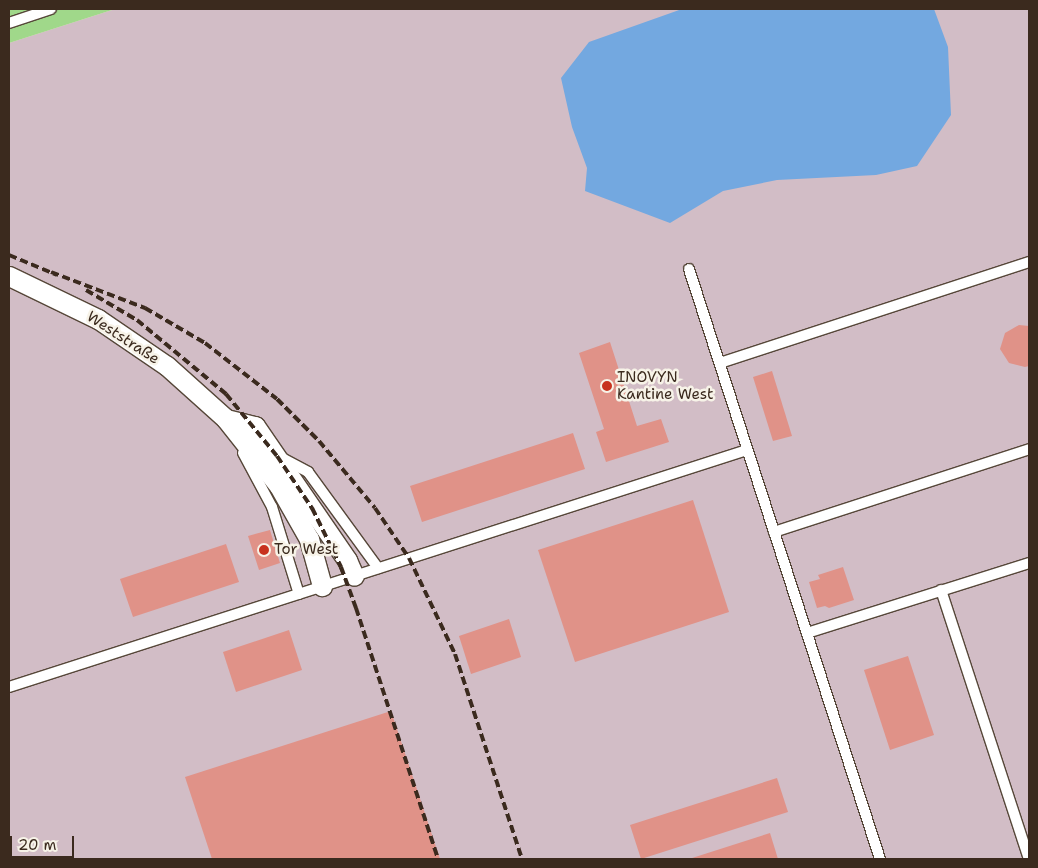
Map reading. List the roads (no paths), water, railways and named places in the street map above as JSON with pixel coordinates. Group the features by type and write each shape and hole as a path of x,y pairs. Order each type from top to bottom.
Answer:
{"street":[{"name":"Weststraße","path":"9,276 98,318 167,366 226,418 279,486 309,539 322,586"},
{"name":"Weststraße","path":"226,418 255,426 347,560 354,576"}],"lane":[{"path":"9,22 51,9"},
{"path":"720,363 1029,262"},
{"path":"689,269 880,859"},
{"path":"226,418 272,507 299,594"},
{"path":"774,532 1029,449"},
{"path":"9,688 747,450"},
{"path":"277,456 308,472 378,568"},
{"path":"807,633 1029,562"},
{"path":"941,590 1029,859"}],"water":[{"path":"682,9 934,9 948,47 951,115 917,166 876,175 777,180 723,191 670,223 585,191 587,168 572,127 561,78 589,42"}],"railway":[{"path":"9,255 57,275"},
{"path":"51,272 145,308 205,343 277,399 319,441 375,508 409,558 455,654 522,859"},
{"path":"86,290 137,320 226,394 277,456 312,508 341,567 356,608 438,859"}],"place":[{"name":"INOVYN Kantine West","path":"607,386"},
{"name":"Tor West","path":"264,550"}]}
